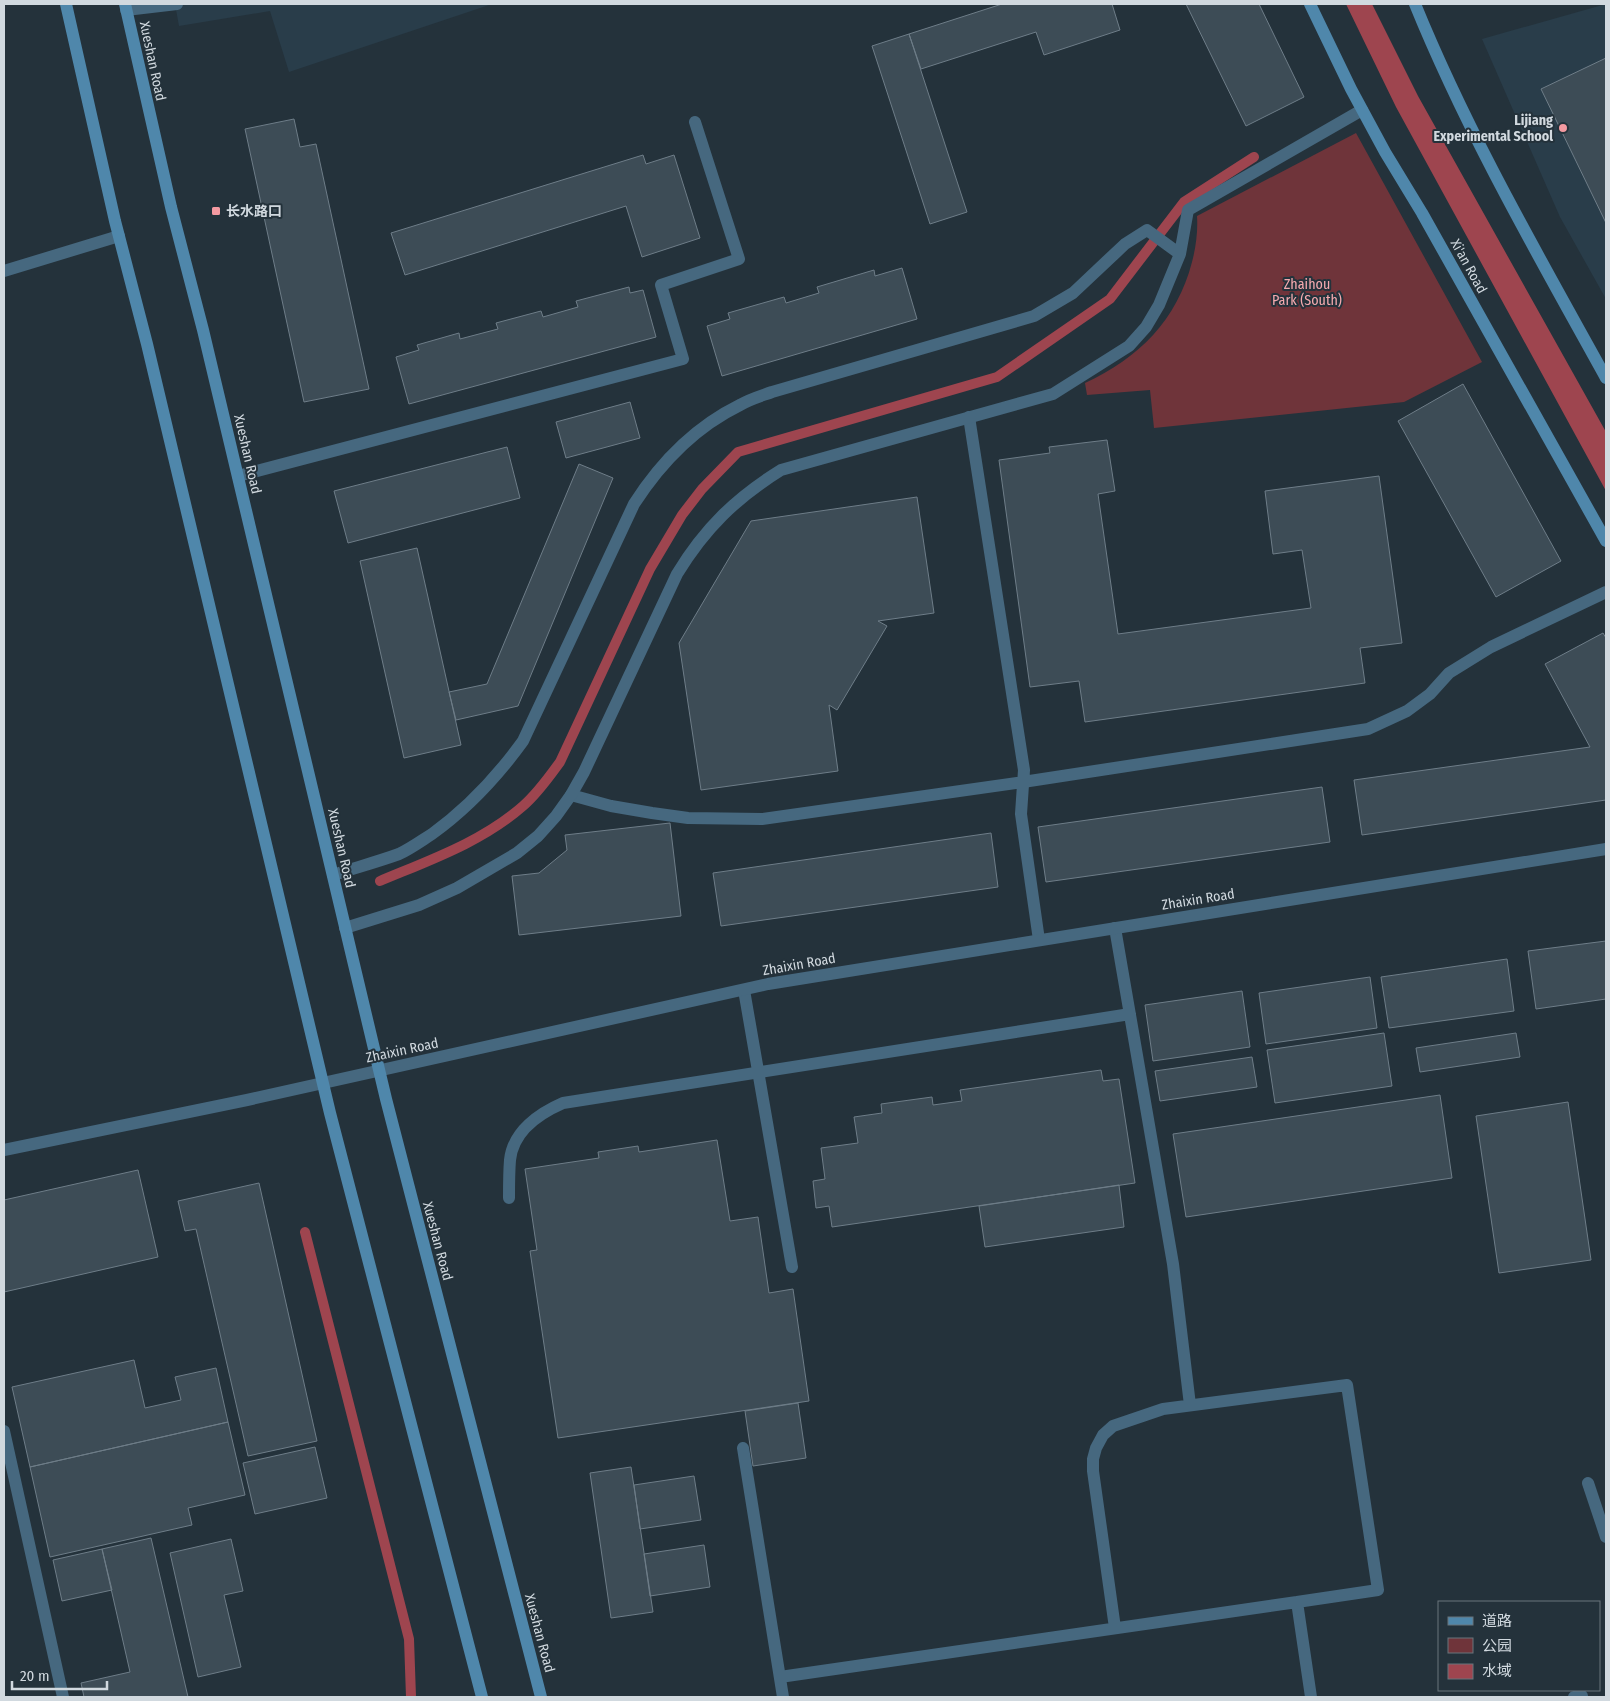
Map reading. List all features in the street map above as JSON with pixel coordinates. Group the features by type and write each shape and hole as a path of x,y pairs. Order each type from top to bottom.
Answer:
{"main road":[{"path":"66,4 119,236 147,344 323,1083 482,1697"},
{"name":"Xi'an Road","path":"1310,4 1362,110 1606,541"},
{"path":"1414,4 1457,100 1496,179 1606,378"},
{"name":"Xueshan Road","path":"125,7 171,207 203,330 379,1070 541,1697"}],"street":[{"path":"125,7 177,4"},
{"path":"346,928 419,905 457,888 517,853 538,836 571,795 677,574 701,538 729,508 754,487 782,470 1053,394 1129,346 1146,326 1159,305 1180,254 1188,210 1362,110"},
{"path":"238,476 683,360 661,284 739,259 695,122"},
{"path":"333,875 400,853 422,841 473,801 500,772 523,741 634,504 660,467 684,442 711,421 740,404 772,392 1034,316 1073,293 1125,244 1148,230 1180,254"},
{"path":"4,271 119,236"},
{"path":"969,417 1024,770 1021,814 1039,940"},
{"path":"571,795 611,806 652,813 697,818 762,819 1023,782 1368,729 1407,711 1430,694 1449,673 1491,648 1606,592"},
{"name":"Zhaixin Road","path":"4,1150 323,1083 768,984 1606,849"},
{"path":"1115,928 1173,1264 1190,1405"},
{"path":"744,990 792,1267"},
{"path":"509,1198 510,1158 515,1145 531,1122 546,1111 563,1103 1130,1014"},
{"path":"780,1677 1378,1590 1347,1385 1163,1409 1114,1426 1103,1435 1096,1448 1093,1471 1115,1628"},
{"path":"4,1431 63,1697"},
{"path":"743,1448 784,1697"},
{"path":"1588,1483 1606,1537"},
{"path":"1297,1602 1311,1697"}],"shaded area":[{"path":"175,4 492,4 289,72 270,11 179,26"},
{"name":"Lijiang Experimental School","path":"1606,4 1606,299 1560,217 1482,39"}],"green space":[{"name":"Zhaihou Park (South)","path":"1356,133 1482,362 1404,402 1154,428 1150,390 1087,395 1085,383 1122,362 1139,349 1166,319 1177,302 1185,283 1196,245 1197,216"}],"water":[{"path":"1346,4 1372,4 1418,96 1606,432 1606,491 1396,107"}],"building":[{"path":"1002,4 1112,4 1120,30 1044,55 1036,32 921,69 909,34"},
{"path":"1186,4 1259,4 1304,97 1246,126"},
{"path":"909,34 967,212 930,224 872,46"},
{"path":"1606,58 1606,223 1541,89"},
{"path":"294,119 300,147 316,144 369,389 304,402 245,129"},
{"path":"643,155 646,164 674,155 700,238 642,257 626,206 405,275 391,233"},
{"path":"902,268 917,319 722,376 707,326 730,319 728,313 784,297 786,303 819,293 817,287 874,270 875,276"},
{"path":"629,287 630,293 643,290 656,337 409,404 396,357 419,350 417,345 459,333 460,339 498,329 496,323 541,311 543,317 578,307 576,301"},
{"path":"1463,384 1561,561 1496,597 1398,421"},
{"path":"630,402 640,438 566,458 556,422"},
{"path":"1107,440 1115,491 1098,494 1118,634 1311,608 1302,550 1273,554 1265,491 1379,476 1402,643 1360,648 1365,683 1085,722 1079,681 1030,687 999,460 1050,453 1049,447"},
{"path":"507,447 520,498 348,543 334,491"},
{"path":"579,464 613,478 518,706 456,720 449,692 487,684"},
{"path":"917,497 934,613 878,621 887,626 837,710 829,705 838,771 701,790 679,643 751,521"},
{"path":"417,548 461,745 404,758 360,561"},
{"path":"1603,633 1606,638 1606,800 1362,835 1354,780 1590,747 1545,664"},
{"path":"1322,787 1330,842 1046,882 1038,827"},
{"path":"670,823 681,916 519,935 512,876 539,873 567,850 565,835"},
{"path":"991,833 998,887 721,926 713,873"},
{"path":"1606,941 1606,999 1536,1009 1528,951"},
{"path":"1507,959 1514,1011 1389,1028 1381,977"},
{"path":"1370,977 1377,1028 1266,1044 1259,993"},
{"path":"1242,991 1250,1047 1153,1061 1145,1005"},
{"path":"1384,1033 1392,1086 1275,1103 1267,1050"},
{"path":"1516,1033 1520,1057 1420,1072 1416,1048"},
{"path":"1252,1057 1257,1087 1160,1101 1155,1071"},
{"path":"1101,1070 1103,1081 1119,1079 1135,1183 832,1227 829,1206 816,1208 813,1181 825,1179 821,1148 858,1143 854,1117 882,1113 881,1104 932,1097 933,1105 962,1101 960,1090"},
{"path":"1440,1095 1452,1178 1186,1217 1173,1134"},
{"path":"1568,1102 1591,1260 1499,1273 1476,1116"},
{"path":"717,1140 730,1221 758,1217 769,1293 793,1289 809,1401 558,1438 530,1251 537,1250 525,1169 599,1158 598,1152 638,1146 639,1152"},
{"path":"138,1170 158,1257 4,1292 4,1200"},
{"path":"259,1183 317,1441 248,1456 196,1229 185,1231 178,1201"},
{"path":"1119,1185 1124,1227 985,1247 979,1206"},
{"path":"134,1360 145,1408 181,1400 175,1377 216,1368 228,1422 30,1467 12,1387"},
{"path":"798,1403 806,1458 753,1466 745,1411"},
{"path":"228,1422 245,1495 188,1508 192,1525 50,1557 30,1467"},
{"path":"315,1447 327,1498 255,1514 243,1463"},
{"path":"631,1467 653,1612 611,1618 590,1473"},
{"path":"694,1476 701,1520 640,1529 634,1485"},
{"path":"151,1538 188,1697 84,1697 81,1683 130,1672 102,1549"},
{"path":"231,1539 243,1591 224,1595 241,1667 198,1677 170,1553"},
{"path":"704,1545 710,1587 650,1596 644,1554"},
{"path":"102,1549 112,1590 62,1601 53,1560"}],"waterway":[{"path":"380,881 436,858 473,840 507,819 538,790 560,762 650,569 682,515 702,489 738,452 997,377 1110,299 1184,202 1254,157"},
{"path":"305,1232 409,1639 411,1697"}],"place":[{"name":"Lijiang Experimental School","path":"1563,128"},
{"name":"长水路口","path":"216,211"}]}
